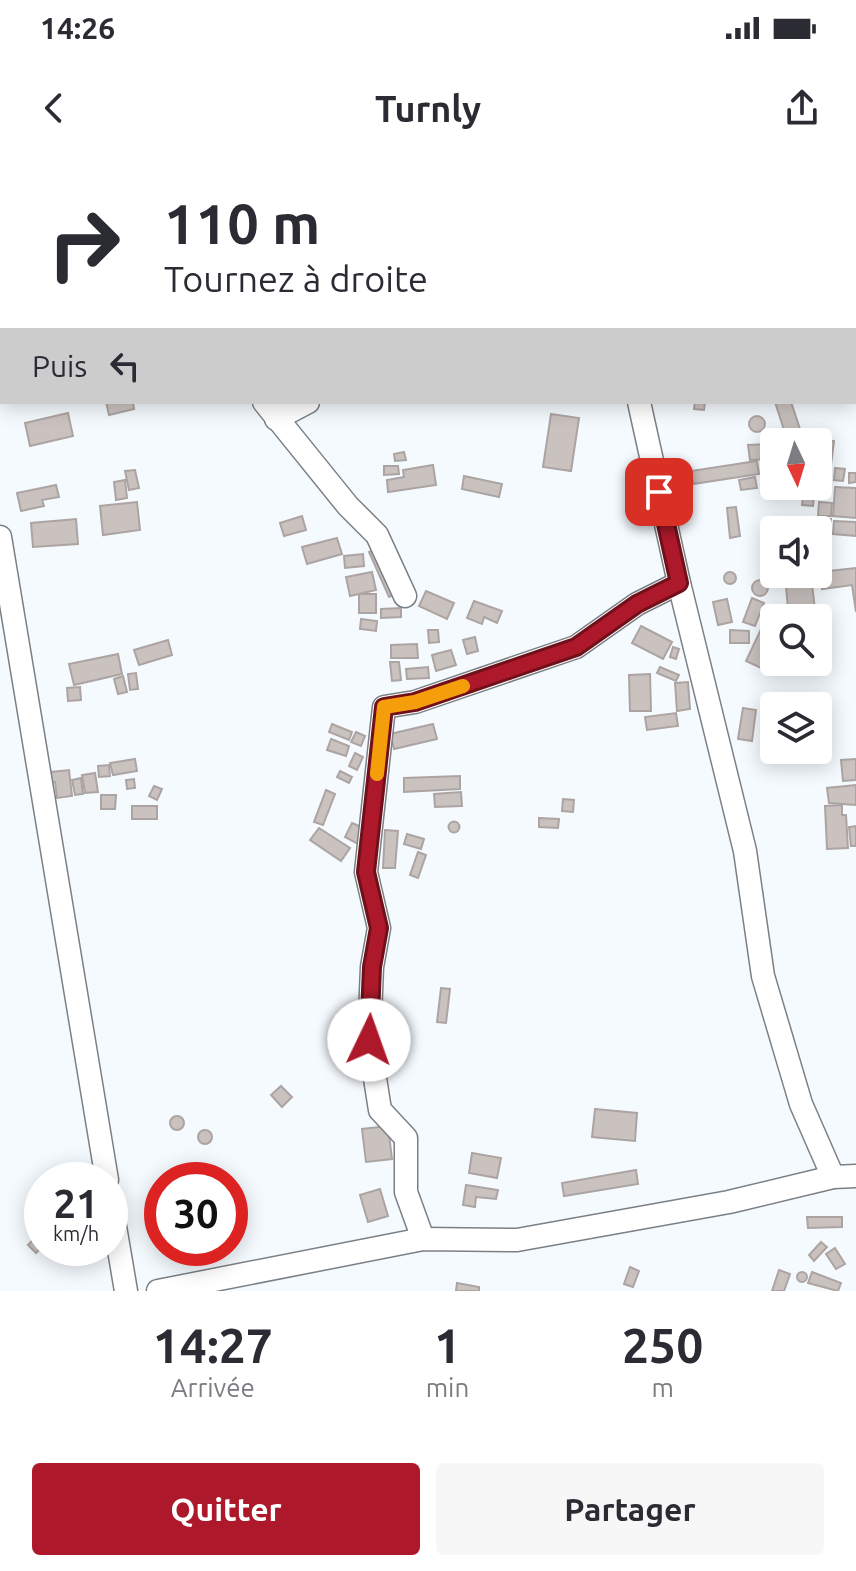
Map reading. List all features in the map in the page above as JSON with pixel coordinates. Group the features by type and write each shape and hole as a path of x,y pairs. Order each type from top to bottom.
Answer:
{"street":[{"path":"298,404 270,410 377,535 405,596"},
{"path":"158,1291 423,1239 517,1240 849,1180 801,1104 763,976 745,851 679,583 639,404"},
{"path":"0,537 104,1162"},
{"path":"423,1239 406,1192 406,1138 380,1110 369,1040 372,967 379,928 366,872 384,707 415,702 576,647 637,604 679,583"},
{"path":"122,1266 126,1291"}],"building":[{"path":"106,404 133,404 134,409 109,415"},
{"path":"695,404 705,404 704,410 694,409"},
{"path":"776,404 792,404 800,428 783,428"},
{"path":"68,413 73,436 30,446 25,423"},
{"path":"551,414 579,418 571,471 543,467"},
{"path":"757,416 765,424 763,428 757,432 752,429 749,424 752,419"},
{"path":"760,444 760,459 750,460 748,445"},
{"path":"404,452 406,460 395,461 394,454"},
{"path":"757,461 759,474 693,484 691,471"},
{"path":"433,465 436,485 388,492 387,480 404,477 403,470"},
{"path":"384,466 398,466 399,474 384,475"},
{"path":"835,468 845,469 843,481 834,480"},
{"path":"135,470 139,488 129,490 125,471"},
{"path":"849,473 856,473 856,482 849,483"},
{"path":"464,476 502,484 499,497 462,489"},
{"path":"755,477 757,488 741,490 739,480"},
{"path":"125,480 127,498 116,500 114,482"},
{"path":"56,485 59,497 42,500 44,506 21,511 17,493"},
{"path":"835,487 856,488 856,518 833,516"},
{"path":"803,500 814,500 813,506 802,505"},
{"path":"137,502 140,530 103,535 100,506"},
{"path":"819,502 832,503 831,516 818,516"},
{"path":"736,507 740,536 730,538 727,508"},
{"path":"302,516 306,530 284,536 280,523"},
{"path":"76,519 78,544 33,547 31,523"},
{"path":"834,521 856,522 856,536 833,534"},
{"path":"337,538 342,554 307,564 302,547"},
{"path":"378,548 398,593 389,597 369,552"},
{"path":"363,554 364,566 345,568 344,556"},
{"path":"856,568 856,612 852,585 832,588 832,571"},
{"path":"372,572 376,590 350,596 346,577"},
{"path":"730,572 736,578 730,584 724,578"},
{"path":"760,580 760,588 768,588 765,593 760,596 755,593 752,588"},
{"path":"786,588 812,588 814,604 788,604"},
{"path":"426,591 454,603 447,619 419,606"},
{"path":"359,594 376,594 376,613 359,613"},
{"path":"752,598 764,603 760,604 755,626 743,622"},
{"path":"727,599 732,622 718,625 713,602"},
{"path":"474,601 502,611 497,623 484,617 482,624 467,618"},
{"path":"401,608 401,617 381,618 381,609"},
{"path":"361,619 377,621 376,631 360,629"},
{"path":"641,626 672,642 663,659 632,643"},
{"path":"428,630 438,630 439,642 429,643"},
{"path":"730,630 749,631 749,643 730,643"},
{"path":"760,631 760,668 746,661"},
{"path":"475,637 478,651 467,654 463,640"},
{"path":"168,640 172,655 139,665 134,650"},
{"path":"417,644 418,658 391,658 391,645"},
{"path":"673,647 679,649 676,659 670,657"},
{"path":"451,650 456,665 436,671 432,655"},
{"path":"118,654 122,674 74,685 69,664"},
{"path":"390,662 399,662 401,680 392,681"},
{"path":"428,667 429,678 407,679 406,669"},
{"path":"660,667 679,675 676,681 657,673"},
{"path":"136,673 138,689 130,690 128,674"},
{"path":"650,674 651,711 630,711 629,675"},
{"path":"123,676 127,692 118,694 114,679"},
{"path":"688,682 690,709 677,711 675,683"},
{"path":"80,687 81,700 68,701 67,688"},
{"path":"743,708 756,710 752,741 738,739"},
{"path":"676,713 678,726 647,730 645,717"},
{"path":"332,724 352,732 349,740 329,732"},
{"path":"433,724 437,739 394,749 390,734"},
{"path":"356,732 365,736 361,746 351,742"},
{"path":"331,739 349,746 346,756 327,750"},
{"path":"355,753 363,757 357,770 349,766"},
{"path":"135,759 137,771 113,775 110,763"},
{"path":"856,759 856,780 843,781 841,760"},
{"path":"109,765 110,776 99,777 98,766"},
{"path":"69,770 72,796 57,798 55,782 43,783 42,773"},
{"path":"340,771 352,777 349,783 337,777"},
{"path":"95,773 98,792 85,793 82,775"},
{"path":"460,776 460,789 404,792 404,778"},
{"path":"81,778 83,794 75,795 72,780"},
{"path":"134,779 135,788 127,789 126,780"},
{"path":"856,785 856,805 829,803 827,788"},
{"path":"154,786 162,789 157,800 149,796"},
{"path":"326,790 335,794 323,825 314,822"},
{"path":"461,792 462,806 435,807 434,794"},
{"path":"101,795 116,795 115,809 101,809"},
{"path":"563,799 574,800 573,812 562,811"},
{"path":"842,805 842,815 846,815 848,848 827,849 825,806"},
{"path":"132,806 157,806 157,819 132,819"},
{"path":"539,818 559,819 558,828 539,827"},
{"path":"454,821 460,827 454,833 448,827"},
{"path":"352,823 366,829 358,844 345,837"},
{"path":"856,826 856,846 851,846 849,827"},
{"path":"319,828 350,848 341,861 310,840"},
{"path":"385,830 398,831 395,868 383,868"},
{"path":"407,834 424,839 421,849 404,844"},
{"path":"418,852 426,855 418,878 410,875"},
{"path":"441,988 450,989 446,1023 437,1022"},
{"path":"281,1086 292,1097 282,1107 271,1095"},
{"path":"595,1109 637,1113 635,1141 592,1137"},
{"path":"177,1116 184,1123 177,1130 170,1123"},
{"path":"388,1126 392,1159 366,1162 362,1129"},
{"path":"205,1130 212,1137 205,1144 198,1137"},
{"path":"472,1153 501,1158 497,1178 469,1173"},
{"path":"636,1170 638,1184 564,1196 562,1183"},
{"path":"466,1185 498,1190 496,1199 476,1197 475,1207 463,1205"},
{"path":"380,1189 388,1216 368,1222 360,1195"},
{"path":"807,1217 842,1217 842,1227 808,1228"},
{"path":"821,1242 827,1247 814,1261 809,1255"},
{"path":"835,1248 845,1264 836,1269 826,1254"},
{"path":"630,1267 639,1271 633,1287 624,1284"},
{"path":"779,1270 790,1274 784,1291 772,1291"},
{"path":"802,1272 807,1277 802,1282 797,1277"},
{"path":"812,1272 841,1283 838,1291 808,1283"},
{"path":"457,1283 479,1287 479,1291 456,1291"}],"slow traffic":[{"path":"377,774 384,707 415,702 463,686"}],"route":[{"path":"369,1040 372,967 379,928 366,872 384,707 415,702 576,647 637,604 679,583 659,492"}]}
